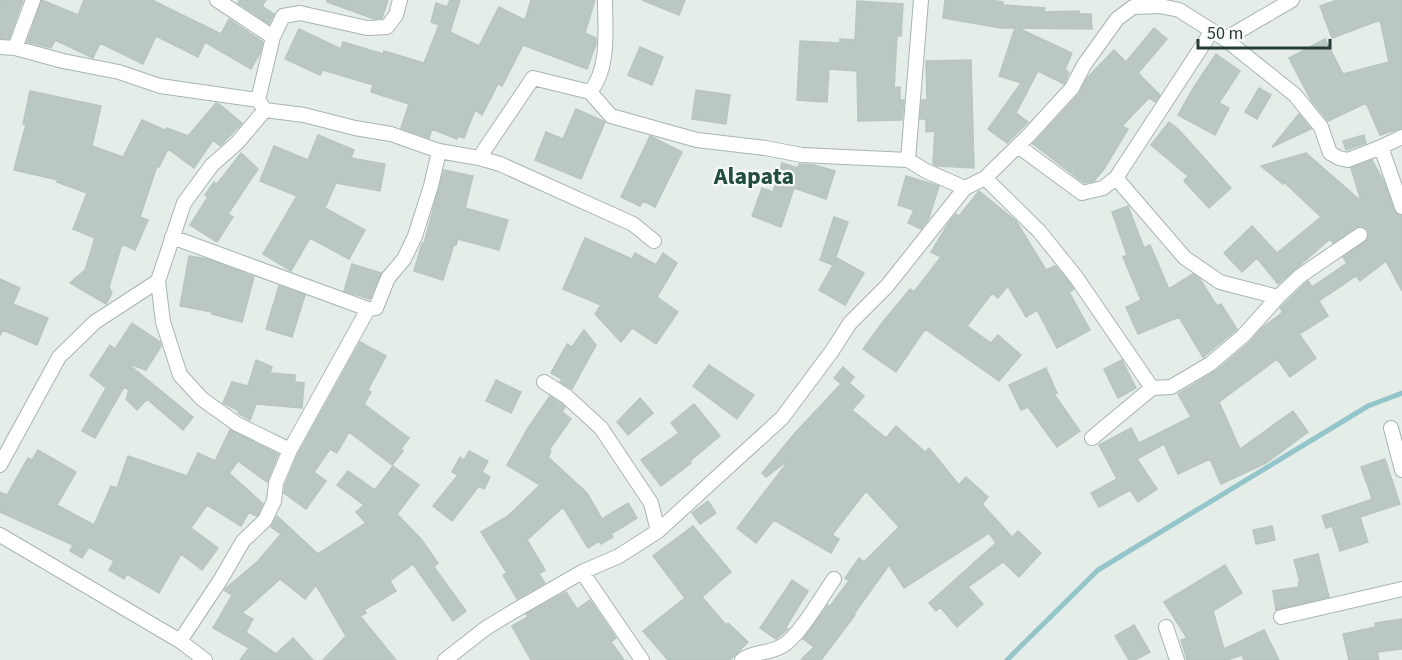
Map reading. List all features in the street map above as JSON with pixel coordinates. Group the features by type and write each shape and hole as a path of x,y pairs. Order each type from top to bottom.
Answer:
{"street":[{"path":"15,48 33,0"},
{"path":"217,0 273,38"},
{"path":"290,450 237,424 202,399 180,375 163,322 158,281 184,203 212,165 237,143 262,105 273,38 283,15 300,14 367,28 387,27 396,15 400,0"},
{"path":"590,92 598,82 602,63 605,40 605,0"},
{"path":"908,160 921,0"},
{"path":"1225,39 1292,0"},
{"path":"445,660 486,628 582,572 619,556 658,531 782,418 850,324 888,286 965,188 984,178 1018,146 1072,88 1084,65 1117,19 1133,7 1147,3 1179,10 1225,39 1294,95 1321,128 1330,153 1348,160 1402,137"},
{"path":"1018,146 1082,193 1103,188 1116,178 1212,31"},
{"path":"0,47 15,48 63,61 119,72 160,86 262,105 355,128 391,134 439,151 500,164 633,225 654,241"},
{"path":"479,158 533,78 590,92 611,116 697,140 802,155 908,160 926,171 965,188"},
{"path":"1381,147 1402,207"},
{"path":"172,237 368,309 376,308 388,278 404,259 415,236 431,186 439,151"},
{"path":"984,178 1039,231 1076,276 1152,387"},
{"path":"1116,178 1185,258 1220,282 1278,297"},
{"path":"1092,438 1152,387 1171,387 1210,364 1243,336 1300,276 1360,235"},
{"path":"0,465 59,357 95,322 158,281"},
{"path":"180,641 243,541 265,520 274,501 276,483 290,450 368,309"},
{"path":"544,382 566,396 601,428 651,503 658,531"},
{"path":"1390,428 1402,470"},
{"path":"0,535 180,641 205,660"},
{"path":"582,572 642,660"},
{"path":"742,660 751,654 774,651 785,645 834,579"},
{"path":"1281,617 1402,589"},
{"path":"1166,627 1177,660"}],"building":[{"path":"0,0 23,0 9,39 0,38"},
{"path":"42,0 78,15 84,0 152,0 221,34 229,19 263,42 251,69 205,42 198,57 156,36 143,64 100,43 93,58 55,40 51,48 27,42"},
{"path":"240,0 266,0 262,6 274,14 269,24 238,3"},
{"path":"327,0 388,0 382,18 374,19 327,2"},
{"path":"450,0 460,0 450,32 479,46 499,7 525,20 531,0 595,0 585,33 596,38 587,69 523,45 502,86 498,84 482,115 475,110 464,138 458,136 457,139 432,129 429,138 401,128 409,104 371,92 373,85 323,70 320,75 285,59 299,29 341,49 343,42 424,63 439,25 431,22 436,3 447,7"},
{"path":"642,0 685,0 679,15"},
{"path":"945,0 990,0 1003,2 1003,5 1045,8 1044,12 1079,11 1079,14 1091,14 1092,29 1018,28 1072,53 1065,69 1069,73 1064,84 1038,71 1016,113 1028,122 1007,143 988,129 1021,83 999,76 1015,28 1001,28 943,18"},
{"path":"1337,0 1402,0 1402,128 1380,135 1366,103 1328,121 1311,100 1289,58 1325,39 1343,74 1389,62 1380,20 1332,38 1320,6"},
{"path":"857,1 903,4 901,36 897,36 894,88 900,87 900,100 904,100 902,120 858,121 857,71 829,69 827,102 797,100 800,41 840,43 840,39 855,40"},
{"path":"1154,28 1167,39 1138,73 1160,95 1155,102 1149,98 1122,126 1128,129 1104,169 1094,181 1084,183 1033,144 1079,94 1087,78 1114,50 1126,62"},
{"path":"640,47 663,57 652,85 628,75"},
{"path":"1216,54 1240,71 1219,103 1229,108 1215,135 1178,115"},
{"path":"971,60 974,168 937,166 933,164 935,131 926,132 926,119 920,119 922,100 927,100 926,61"},
{"path":"1259,88 1271,95 1257,119 1245,112"},
{"path":"696,90 730,95 726,124 692,119"},
{"path":"30,91 101,106 92,146 123,157 142,120 165,130 167,128 188,136 216,103 242,123 220,146 213,140 194,168 168,149 159,167 157,166 140,217 148,220 135,250 122,244 109,287 112,293 106,304 70,283 85,270 95,238 73,229 87,193 57,182 58,180 14,170 26,124 23,124"},
{"path":"576,109 605,122 581,179 535,160 546,132 563,139"},
{"path":"1299,114 1311,129 1272,147"},
{"path":"1169,122 1179,130 1231,188 1209,208 1184,181 1188,176 1151,145"},
{"path":"318,135 354,150 351,158 385,164 380,191 336,183 325,208 365,230 349,259 310,238 291,271 263,254 297,196 260,181 274,146 308,160"},
{"path":"1364,135 1366,143 1346,150 1343,141"},
{"path":"650,136 682,152 655,207 643,201 640,206 621,197"},
{"path":"241,153 258,169 228,214 233,217 217,242 190,225 208,197 205,195 214,182 217,184"},
{"path":"1306,153 1361,201 1351,168 1372,160 1384,182 1394,210 1402,216 1402,291 1386,261 1360,281 1356,276 1319,301 1328,316 1299,334 1316,358 1290,377 1277,359 1219,402 1240,449 1293,411 1308,432 1266,463 1221,484 1210,459 1178,474 1164,444 1137,459 1157,489 1138,502 1130,490 1099,507 1091,493 1117,479 1099,445 1131,428 1139,443 1191,417 1178,394 1216,371 1249,343 1262,328 1283,312 1280,308 1308,281 1312,287 1347,263 1343,257 1368,239 1368,230 1360,226 1333,243 1330,239 1278,284 1257,258 1242,272 1224,253 1252,226 1277,253 1321,217 1284,182 1283,184 1261,166"},
{"path":"782,163 798,168 799,164 814,165 835,171 826,199 794,188 781,227 752,216 762,188 773,192"},
{"path":"444,170 473,176 465,208 508,220 499,250 458,239 456,245 454,244 443,280 414,271"},
{"path":"906,176 939,186 929,218 921,229 908,223 914,210 898,205"},
{"path":"979,191 1016,221 1046,270 1055,266 1069,282 1074,289 1069,292 1090,330 1057,348 1037,310 1026,317 1008,286 998,298 992,293 967,326 991,343 998,335 1021,355 999,381 925,329 896,372 863,349 910,289 914,292 941,257 931,252 950,221 956,214 959,216"},
{"path":"1128,206 1144,248 1150,245 1169,289 1193,274 1200,279 1217,306 1221,304 1237,329 1203,357 1179,317 1138,334 1126,307 1141,300 1123,257 1127,255 1112,212"},
{"path":"834,217 848,222 833,265 820,260"},
{"path":"585,238 632,259 635,253 656,265 663,253 677,263 657,297 678,312 656,344 632,328 621,342 595,314 601,305 563,289"},
{"path":"189,256 207,259 254,277 242,322 212,314 212,312 180,306"},
{"path":"837,258 864,273 845,305 819,290"},
{"path":"352,264 381,273 370,299 344,291"},
{"path":"0,279 20,288 13,304 48,318 37,345 3,330 0,335"},
{"path":"279,286 305,295 292,337 266,329"},
{"path":"132,323 160,342 161,346 146,370 127,363 193,417 183,430 147,399 137,410 126,399 129,390 124,387 95,438 82,431 106,388 90,375 110,345 115,349"},
{"path":"584,330 596,345 572,389 560,382 562,379 551,373 567,344 572,347"},
{"path":"360,342 386,356 368,390 371,392 364,404 409,438 401,449 403,451 392,465 349,432 337,453 330,449 314,472 326,481 306,509 284,493 285,485 298,454"},
{"path":"256,360 272,367 270,373 295,375 295,382 304,383 302,408 256,404 250,420 223,403 232,382 248,386"},
{"path":"1122,360 1136,388 1118,398 1104,369"},
{"path":"709,365 754,395 737,419 693,386"},
{"path":"843,367 854,377 849,383 864,396 852,410 886,438 896,426 925,452 929,448 959,485 966,477 988,497 982,504 1012,537 1018,531 1041,553 1019,577 1003,562 968,587 983,604 957,627 940,607 936,611 929,603 996,543 989,533 904,588 889,565 821,660 801,660 814,647 803,639 849,581 845,578 859,558 864,562 899,527 866,491 832,535 839,539 831,553 774,520 756,543 737,528 790,459 766,477 762,473 795,433 841,384 834,378"},
{"path":"1046,368 1057,393 1054,394 1080,431 1057,447 1028,407 1021,410 1009,385"},
{"path":"496,380 521,392 511,413 486,401"},
{"path":"550,396 565,407 562,412 571,419 549,450 551,451 548,457 587,493 602,519 628,503 637,518 611,534 613,537 601,544 599,541 588,548 563,507 527,540 545,570 539,574 545,583 517,599 503,575 507,573 481,532 508,516 540,485 507,465"},
{"path":"640,398 653,413 628,435 617,422"},
{"path":"694,404 720,436 690,461 691,463 661,486 641,460 679,433 671,423"},
{"path":"230,430 278,454 267,482 238,461 229,473 263,504 258,515 249,512 241,526 207,505 191,528 218,548 202,570 181,554 159,593 127,574 124,579 109,570 114,561 89,547 82,558 70,551 73,545 0,512 0,492 7,495 28,458 32,460 38,450 76,472 57,505 94,525 111,486 117,488 128,456 187,476 198,453 215,461"},
{"path":"469,451 488,461 482,472 490,477 484,489 479,486 452,521 433,506 458,475 452,472 460,457 464,460"},
{"path":"1385,459 1400,504 1360,517 1368,542 1340,551 1332,526 1326,528 1322,516 1370,500 1372,498 1361,467"},
{"path":"393,466 419,485 397,514 421,539 438,563 434,567 466,611 453,621 413,564 390,581 396,591 364,610 366,613 360,616 396,660 323,660 346,636 316,585 305,599 280,579 242,613 253,619 246,632 276,654 293,638 313,660 240,660 249,648 213,628 232,595 224,590 258,561 281,534 271,527 277,516 318,554 366,523 356,512 364,505 337,485 348,471 375,490"},
{"path":"708,501 716,513 700,524 692,513"},
{"path":"693,526 731,572 702,597 726,625 728,623 748,642 730,660 668,660 643,631 685,598 653,556"},
{"path":"1272,526 1275,540 1256,544 1253,530"},
{"path":"1318,554 1329,597 1276,610 1273,591 1299,587 1300,582 1294,560"},
{"path":"1225,565 1242,593 1213,611 1224,649 1264,630 1279,660 1244,660 1242,655 1227,660 1187,660 1181,640 1187,638 1164,602"},
{"path":"792,580 808,591 786,627 788,629 776,639 760,628"},
{"path":"566,592 577,609 590,600 616,638 611,642 624,660 531,660 512,626 528,617 526,614"},
{"path":"1402,619 1402,649 1377,652 1379,660 1349,660 1343,634 1376,627 1375,623"},
{"path":"1134,625 1150,652 1135,660 1129,660 1115,636"}],"waterway":[{"path":"1007,660 1098,570 1368,406 1402,393"}],"district":[{"name":"Alapata","path":"754,176"}]}
